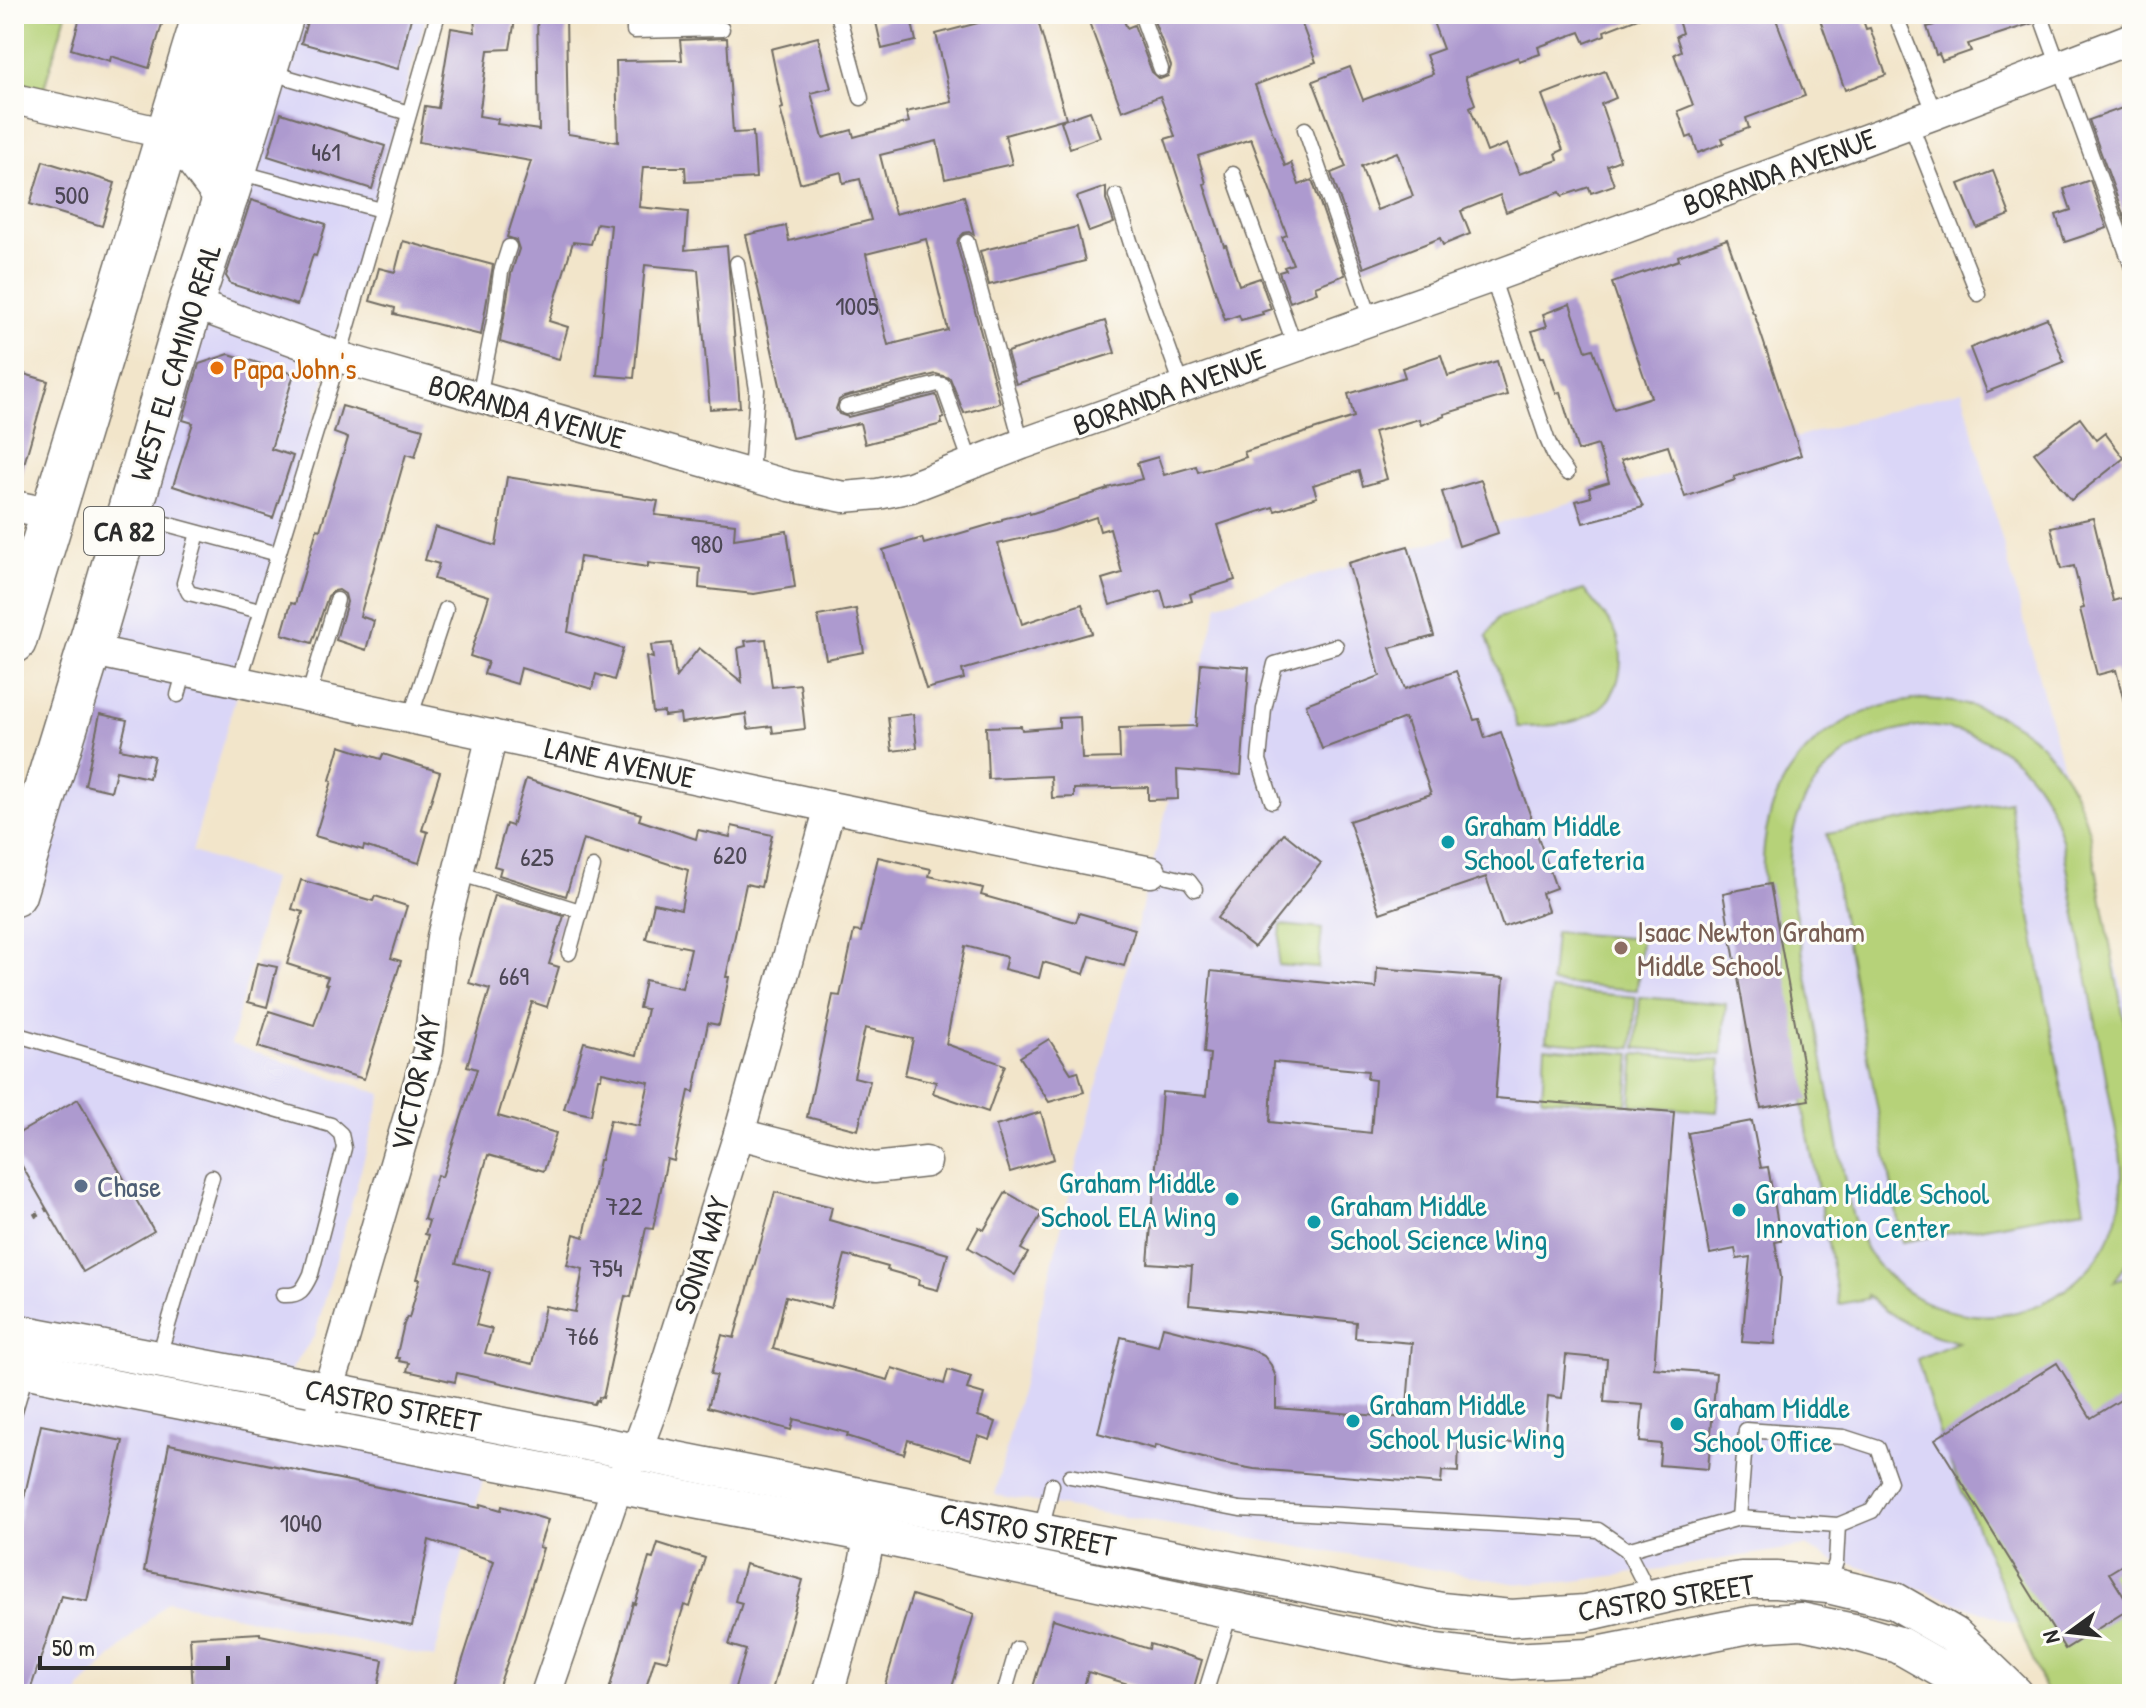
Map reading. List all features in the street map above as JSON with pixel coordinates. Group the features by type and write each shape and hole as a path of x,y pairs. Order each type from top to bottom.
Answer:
{"main road":[{"name":"CA 82","path":"14,641 33,510 168,134 205,14"},
{"path":"230,183 196,156 240,14"},
{"name":"WEST EL CAMINO REAL","path":"14,894 51,794 89,650 191,303 282,14"}],"street":[{"name":"BORANDA AVENUE","path":"191,303 339,357 790,486 844,497 878,494 911,487 1022,444 1492,277 2132,38"},
{"path":"14,99 168,134"},
{"name":"LANE AVENUE","path":"89,650 182,683 239,682 1151,872"},
{"name":"VICTOR WAY","path":"316,1426 343,1344 428,1051 442,937 492,735"},
{"name":"SONIA WAY","path":"546,1694 618,1484 636,1452 652,1409 739,1134 830,807"},
{"path":"739,1134 874,1168 926,1162"},
{"name":"CASTRO STREET","path":"14,1332 1441,1611 1511,1618 1585,1613 1741,1580 1828,1585 1895,1601 1954,1635 2015,1694"},
{"name":"CASTRO STREET","path":"21,1368 870,1534 1421,1650 1512,1661 1588,1657 1754,1624 1801,1621 1899,1645 1948,1673 1968,1694"},
{"path":"828,1694 862,1574 870,1534"}],"lane":[{"path":"239,682 339,357 438,14"},
{"path":"634,14 634,31 722,29"},
{"path":"838,14 861,98"},
{"path":"1141,14 1161,69"},
{"path":"1895,14 1923,118 1978,294"},
{"path":"2040,14 2132,267"},
{"path":"265,70 409,113"},
{"path":"1305,129 1371,320"},
{"path":"1233,174 1295,346"},
{"path":"230,183 381,210"},
{"path":"1116,196 1183,388"},
{"path":"967,242 1022,444"},
{"path":"479,397 501,272 509,247"},
{"path":"737,263 757,390 751,475"},
{"path":"1492,277 1547,439 1567,473"},
{"path":"846,407 943,385 971,463"},
{"path":"129,514 278,554"},
{"path":"198,533 184,583 189,593 260,611"},
{"path":"308,697 337,600"},
{"path":"410,718 446,609"},
{"path":"1272,801 1259,760 1264,709 1275,664 1336,646"},
{"path":"569,953 593,867"},
{"path":"1151,872 1189,881 1195,889"},
{"path":"458,873 580,911"},
{"path":"14,1034 331,1125 341,1134 344,1148 311,1274 305,1288 294,1296 283,1295"},
{"path":"158,1359 212,1177"},
{"path":"14,1414 21,1368"},
{"path":"1627,1550 1739,1518 1838,1525 1872,1511 1890,1482 1878,1448 1844,1437 1746,1430 1739,1518"},
{"path":"1070,1476 1240,1509 1598,1530 1627,1550 1652,1598"},
{"path":"1041,1532 1052,1485"},
{"path":"1828,1585 1836,1562 1838,1525"},
{"path":"1205,1694 1231,1610"},
{"path":"1004,1694 1017,1649"}],"path":[{"path":"34,1216 47,1209"}],"shaded area":[{"path":"282,14 427,14 192,852 272,879 231,1044 382,1094 315,1335 281,1384 14,1332 14,894"},
{"name":"Isaac Newton Graham Middle School","path":"1962,390 2132,1025 2132,1275 1917,1359 1943,1446 2018,1625 1852,1564 1836,1562 1805,1546 1628,1574 1519,1584 995,1495 1218,604"},
{"path":"14,1367 489,1459 434,1658 168,1601 81,1687 78,1694 14,1694"}],"green space":[{"path":"14,14 66,14 44,88 14,82"},
{"path":"1584,590 1611,624 1618,639 1621,666 1615,688 1607,702 1596,712 1582,718 1551,726 1518,727 1487,637 1498,618"},
{"path":"1923,699 1955,702 2009,721 2031,736 2050,755 2080,804 2090,835 2132,1064 2132,1254 2114,1282 2132,1275 2132,1694 2047,1694 1943,1446 1917,1359 1958,1342 1909,1325 1867,1295 1867,1299 1839,1304 1764,895 1763,856 1769,820 1780,788 1798,760 1821,737 1850,719 1884,706","holes":["1924,726 1974,736 2013,758 2043,793 2054,815 2062,840 2121,1164 2122,1190 2116,1220 2094,1263 2053,1297 2028,1309 2001,1315 1973,1315 1946,1310 1920,1299 1897,1284 1876,1263 1863,1242 1849,1203 1791,890 1790,857 1795,827 1805,801 1820,778 1839,758 1863,743 1892,732"]},
{"path":"2009,801 2084,1209 1902,1242 1827,834"},
{"path":"1281,925 1322,929 1318,968 1278,965"},
{"path":"1555,932 1641,939 1637,990 1551,983"},
{"path":"1551,990 1636,997 1632,1048 1546,1041"},
{"path":"1640,997 1726,1004 1722,1055 1636,1048"},
{"path":"1545,1047 1631,1054 1627,1105 1542,1098"},
{"path":"1635,1054 1721,1060 1717,1112 1631,1105"}],"building":[{"path":"81,14 165,14 149,68 111,56 110,61 71,49"},
{"path":"309,14 412,14 398,69 301,43"},
{"path":"474,14 516,14 510,49 488,50 479,116 498,119 497,124 539,130 537,14 566,14 568,134 618,142 616,61 682,60 680,40 727,38 733,133 753,132 756,178 686,182 685,167 643,167 639,207 688,212 685,250 727,246 740,407 710,409 698,270 645,265 634,378 597,375 611,225 597,223 591,244 573,242 549,321 568,327 559,359 500,342 511,274 519,249 516,240 507,237 531,161 419,142 425,106 438,108 451,28 475,32"},
{"path":"678,14 725,14 726,20 678,20"},
{"path":"910,14 916,41 882,49 876,22"},
{"path":"1001,14 1036,14 1066,118 1005,135 1012,164 945,179 937,141 880,155 895,214 964,196 974,235 964,233 957,245 1000,403 964,413 950,378 936,374 844,397 839,400 836,409 839,414 848,417 936,395 944,418 941,418 942,424 865,444 860,423 792,438 746,235 786,226 789,241 871,220 860,179 843,183 841,172 800,183 780,109 783,108 771,49 818,37 831,88 811,93 823,138 852,130 854,137 909,122 906,112 952,102 936,34 1001,17","holes":["926,239 948,330 888,345 866,254"]},
{"path":"1086,14 1121,14 1127,28 1134,25 1152,72 1160,79 1168,76 1171,66 1153,18 1164,14 1298,14 1316,62 1255,85 1285,166 1291,163 1299,185 1312,180 1345,275 1315,286 1317,292 1290,302 1279,272 1293,264 1282,237 1287,235 1251,139 1198,156 1204,184 1239,285 1260,278 1271,309 1241,320 1239,315 1225,320 1165,139 1175,136 1160,96 1122,111"},
{"path":"1430,14 1642,14 1585,43 1580,32 1538,47 1540,54 1519,61 1518,57 1465,77 1475,104 1470,107 1487,152 1507,144 1519,174 1558,160 1556,153 1563,150 1542,95 1605,71 1616,98 1601,104 1620,160 1607,165 1614,185 1591,193 1589,187 1562,196 1560,192 1506,212 1500,195 1461,211 1470,234 1443,245 1440,238 1364,268 1331,173 1346,167 1313,81 1350,67 1363,100 1433,74 1426,55 1443,49","holes":["1397,152 1413,196 1377,210 1361,166"]},
{"path":"1676,14 1774,14 1805,96 1746,118 1749,128 1722,138 1724,143 1698,153 1692,136 1687,138 1678,111 1693,105 1674,54 1681,51 1676,36 1682,33"},
{"path":"1818,14 1861,14 1866,29 1870,28 1886,75 1845,90"},
{"path":"1930,14 2030,14 2033,23 1968,44 1971,51 1942,61 1939,54 1936,55 1927,27 1934,25"},
{"path":"2125,107 2132,126 2132,221 2126,222 2089,120"},
{"path":"1090,111 1100,137 1070,148 1061,121"},
{"path":"281,113 385,146 372,189 268,156"},
{"path":"43,161 115,183 102,226 30,204"},
{"path":"1993,171 2010,215 1977,228 1959,184"},
{"path":"2090,180 2107,228 2065,242 2056,215 2071,210 2064,189"},
{"path":"1106,187 1106,199 1114,223 1089,232 1077,197"},
{"path":"251,200 326,224 297,305 231,284 226,276"},
{"path":"1077,227 1085,261 989,285 980,251"},
{"path":"1727,239 1801,455 1685,497 1668,446 1621,460 1643,507 1583,523 1576,501 1591,497 1589,488 1609,482 1598,445 1578,451 1560,392 1556,393 1532,331 1547,326 1543,314 1570,304 1586,351 1593,349 1614,409 1651,397 1612,283 1679,260 1678,256"},
{"path":"403,241 493,265 481,335 394,314 395,308 370,301 379,268 395,272"},
{"path":"2047,318 2064,362 1987,392 1970,348"},
{"path":"1105,321 1115,353 1016,384 1007,352"},
{"path":"229,354 294,374 271,449 293,456 273,518 173,486 193,423 183,420 199,364"},
{"path":"1441,355 1448,376 1497,361 1507,395 1444,414 1421,425 1419,419 1374,432 1387,479 1363,486 1359,471 1313,485 1317,497 1218,525 1235,580 1190,594 1192,601 1166,608 1161,590 1110,605 1102,579 1122,573 1110,528 1100,531 1096,517 998,544 1022,624 1082,604 1092,633 962,670 964,679 926,689 883,550 922,538 924,544 1142,479 1137,463 1158,457 1164,475 1196,466 1198,472 1246,457 1244,452 1354,417 1348,394 1405,377 1402,368"},
{"path":"14,371 48,381 20,478 14,478"},
{"path":"342,406 423,429 415,457 406,454 360,616 374,621 366,650 336,640 347,602 345,594 339,590 328,596 312,643 282,634 291,603 295,604 317,529 320,530 348,438 334,433"},
{"path":"2080,418 2096,440 2105,433 2124,458 2071,500 2034,453"},
{"path":"507,477 658,501 655,515 735,524 734,539 787,531 795,587 754,594 699,588 700,569 648,563 648,567 580,557 568,632 623,649 614,680 596,674 592,689 521,668 517,684 484,674 488,662 470,656 489,596 434,579 439,564 425,560 435,527 496,546"},
{"path":"1481,480 1498,533 1459,546 1442,492"},
{"path":"2093,518 2113,601 2132,595 2132,705 2125,706 2116,670 2097,675 2080,609 2084,608 2074,566 2061,569 2051,527"},
{"name":"Graham Middle School Cafeteria","path":"1408,546 1434,636 1390,648 1405,689 1456,671 1474,720 1479,719 1485,738 1501,732 1556,888 1542,893 1548,911 1503,927 1486,877 1380,913 1349,821 1431,794 1405,718 1322,749 1306,704 1380,676 1348,563"},
{"path":"856,609 864,652 826,659 818,616"},
{"path":"766,639 772,687 800,684 805,729 773,733 772,726 748,729 746,714 681,723 680,714 664,716 664,712 653,713 646,656 653,658 651,645 672,643 676,677 699,648 742,682 738,648 746,646 745,641"},
{"path":"1201,663 1249,667 1241,775 1177,770 1178,799 1148,800 1148,787 1074,789 1074,797 1052,798 1051,776 988,779 986,727 1021,726 1022,730 1059,727 1059,718 1080,717 1082,759 1120,758 1119,728 1196,726"},
{"path":"100,714 127,720 120,749 154,756 149,778 116,771 111,791 85,785"},
{"path":"913,714 917,748 892,751 888,717"},
{"path":"340,746 381,759 383,754 440,772 422,830 428,832 419,863 364,846 363,850 315,836"},
{"path":"526,779 641,814 639,820 696,839 698,830 730,837 732,826 772,835 761,887 746,884 719,1025 708,1023 694,1092 689,1091 674,1161 667,1159 653,1229 646,1228 631,1297 625,1296 603,1398 599,1397 594,1404 457,1373 455,1382 407,1371 409,1363 396,1358 420,1279 417,1279 429,1235 425,1234 429,1221 424,1219 437,1175 442,1177 477,1069 467,1066 490,989 469,983 494,895 564,916 549,964 559,967 547,1007 532,1002 498,1116 556,1133 544,1171 488,1155 456,1263 490,1272 476,1325 492,1329 485,1353 533,1364 545,1306 575,1312 583,1269 567,1265 574,1234 584,1237 610,1120 639,1126 649,1082 602,1072 591,1115 564,1109 584,1042 637,1055 647,1009 639,1008 645,980 682,988 691,948 646,939 654,903 681,909 688,870 583,839 566,896 499,875 501,868 494,866 506,824 512,826"},
{"path":"1284,833 1321,863 1254,947 1217,918"},
{"path":"878,857 931,869 929,876 983,888 981,895 1076,922 1079,913 1135,929 1124,966 1090,956 1084,974 1043,962 1039,978 1004,969 1007,957 965,946 946,1044 1005,1065 988,1112 933,1093 936,1082 905,1075 913,1039 865,1028 854,1077 870,1081 858,1130 807,1117 833,995 840,996 854,931 861,932"},
{"path":"301,880 373,901 375,896 407,906 391,958 401,961 364,1079 258,1047 269,1011 314,1025 328,985 325,984 328,977 287,964 303,912 292,909"},
{"path":"1770,884 1809,1100 1761,1108 1723,893"},
{"path":"257,963 277,967 267,1007 248,1002"},
{"path":"1377,968 1504,978 1495,1098 1674,1112 1654,1368 1716,1373 1708,1469 1659,1465 1661,1444 1640,1442 1643,1405 1604,1402 1607,1359 1566,1355 1562,1398 1548,1396 1545,1433 1528,1432 1528,1444 1459,1440 1458,1472 1442,1471 1441,1484 1254,1469 1156,1445 1155,1449 1098,1433 1121,1337 1158,1346 1163,1327 1251,1349 1264,1356 1276,1377 1276,1408 1406,1418 1412,1343 1355,1338 1356,1322 1189,1305 1192,1266 1148,1263 1162,1092 1206,1096 1210,1054 1204,1053 1211,971 1376,988","holes":["1273,1062 1368,1071 1367,1079 1375,1080 1371,1133 1270,1122"]},
{"path":"1049,1039 1071,1073 1078,1071 1084,1092 1049,1102 1020,1057"},
{"name":"Chase","path":"78,1099 154,1231 83,1272 14,1152 14,1136"},
{"path":"1041,1112 1054,1159 1010,1172 996,1126"},
{"name":"Graham Middle School Innovation Center","path":"1752,1121 1761,1168 1768,1167 1781,1241 1775,1242 1781,1277 1775,1344 1742,1342 1750,1257 1737,1259 1735,1249 1710,1254 1688,1133"},
{"path":"775,1192 832,1207 829,1220 948,1254 938,1290 918,1285 919,1279 887,1270 888,1267 845,1255 831,1308 786,1296 773,1349 888,1380 892,1368 944,1384 948,1370 971,1377 967,1389 984,1394 978,1416 996,1422 990,1440 978,1436 971,1459 908,1440 904,1454 847,1436 848,1433 794,1419 791,1430 708,1407 717,1375 711,1374 722,1335 734,1338"},
{"path":"1006,1192 1042,1213 1021,1249 1028,1253 1015,1275 968,1247 979,1227 984,1230"},
{"path":"2057,1363 2091,1418 2132,1393 2132,1559 2109,1573 2131,1608 2065,1649 1935,1439"},
{"path":"41,1425 123,1441 87,1601 61,1596 29,1694 14,1694 14,1541"},
{"path":"169,1444 480,1508 481,1504 501,1510 502,1506 548,1520 539,1547 543,1548 496,1694 452,1694 494,1561 429,1540 412,1626 144,1571"},
{"path":"658,1543 705,1558 690,1607 684,1605 667,1661 655,1658 644,1694 608,1694 633,1603 649,1558 653,1559"},
{"path":"745,1564 803,1580 771,1694 733,1694 746,1650 729,1645 742,1603 735,1601"},
{"path":"912,1595 974,1614 950,1694 894,1694 883,1691"},
{"path":"1053,1619 1149,1649 1150,1644 1202,1660 1192,1694 1144,1694 1145,1689 1088,1672 1082,1694 1031,1694"},
{"path":"260,1633 383,1660 377,1694 278,1694 280,1688 193,1692 190,1637"}],"place":[{"name":"Papa John's","path":"217,368"},
{"name":"Graham Middle School Cafeteria","path":"1448,842"},
{"name":"Isaac Newton Graham Middle School","path":"1621,948"},
{"name":"Chase","path":"81,1186"},
{"name":"Graham Middle School ELA Wing","path":"1232,1199"},
{"name":"Graham Middle School Innovation Center","path":"1739,1210"},
{"name":"Graham Middle School Science Wing","path":"1314,1222"},
{"name":"Graham Middle School Music Wing","path":"1353,1421"},
{"name":"Graham Middle School Office","path":"1677,1424"}]}
